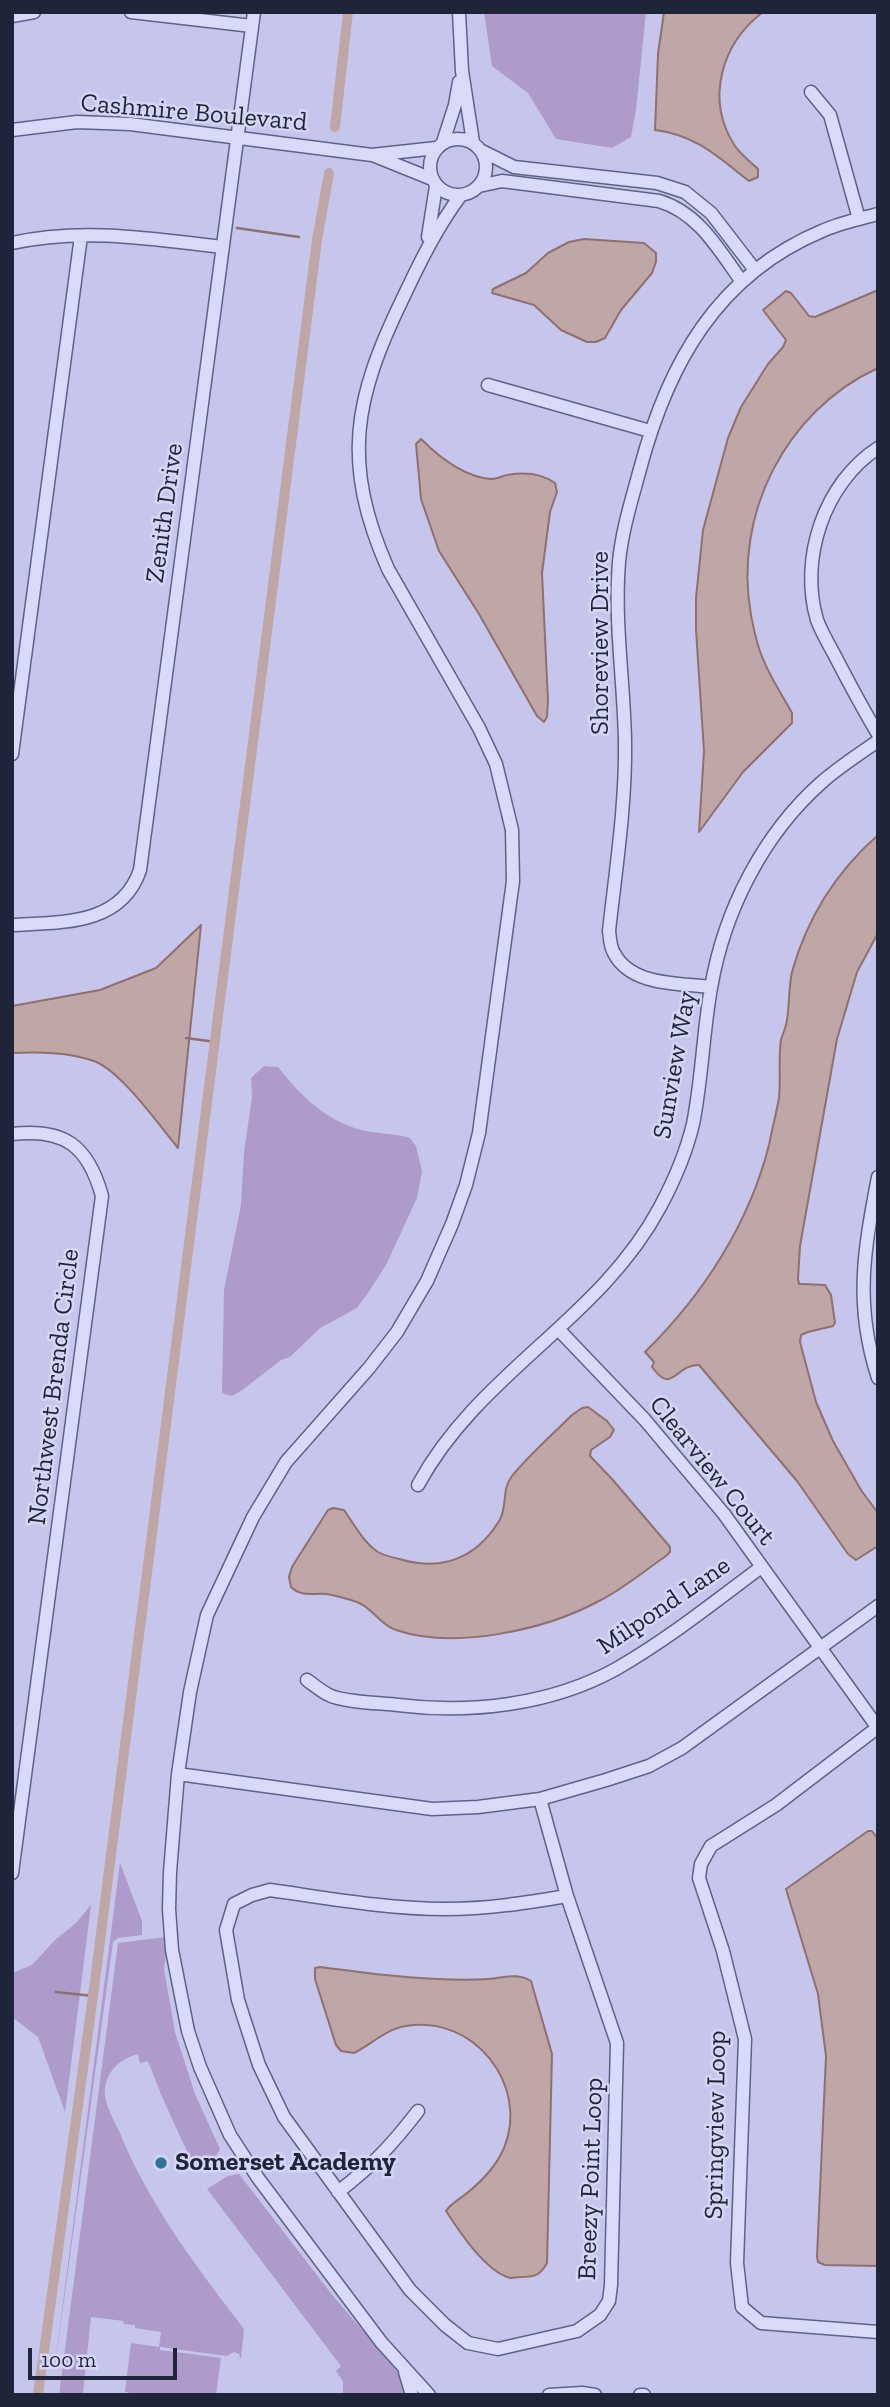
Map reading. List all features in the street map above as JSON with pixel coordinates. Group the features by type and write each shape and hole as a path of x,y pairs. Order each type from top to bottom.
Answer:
{"street":[{"path":"12,16 34,12"},
{"path":"131,12 253,26"},
{"name":"Zenith Drive","path":"12,925 97,915 116,906 124,898 140,870 254,12"},
{"path":"459,12 461,71 477,147 486,168 479,186"},
{"path":"422,257 433,216 434,183 429,164 440,145 455,105 461,71"},
{"path":"811,92 830,115 859,219"},
{"name":"Cashmire Boulevard","path":"12,130 77,122 130,124 372,155 440,145"},
{"path":"440,145 451,139 467,139 514,167 657,183 685,192 711,214 755,270"},
{"name":"Cashmire Boulevard","path":"372,155 434,183"},
{"path":"582,191 583,175"},
{"path":"434,183 450,194 461,195 479,186 502,181 659,201 674,206 700,226 742,282"},
{"path":"429,2395 404,2368 330,2274 246,2161 230,2135 200,2067 179,1992 172,1950 170,1872 178,1774 197,1656 207,1615 253,1517 286,1462 383,1350 397,1332 427,1281 457,1211 479,1133 513,881 512,830 496,764 479,728 388,569 377,544 366,512 358,444 361,407 382,342 422,257 441,222 461,195"},
{"name":"Shoreview Drive","path":"711,987 648,979 625,969 612,951 609,931 624,778 625,741 618,617 619,561 628,515 660,403 698,331 720,303 755,270 792,246 823,230 878,214"},
{"path":"12,754 81,236"},
{"path":"12,243 37,237 135,236 223,247"},
{"path":"488,386 650,431"},
{"path":"878,448 865,457 831,496 815,542 811,586 817,621 878,734"},
{"name":"Sunview Way","path":"418,1485 433,1456 471,1410 601,1289 633,1249 659,1210 678,1172 692,1125 711,987 720,945 739,896 760,856 790,816 822,782 878,741"},
{"name":"Northwest Brenda Circle","path":"12,1134 34,1132 64,1139 85,1155 96,1173 102,1196 12,1873"},
{"path":"878,1177 862,1268 867,1335 878,1378"},
{"name":"Clearview Court","path":"559,1330 645,1420 724,1514 760,1568 820,1648"},
{"name":"Milpond Lane","path":"307,1680 331,1697 423,1708 462,1708 550,1696 614,1670 665,1639 760,1568"},
{"path":"178,1774 432,1808 478,1807 540,1798 649,1766 682,1748 878,1606"},
{"name":"Springview Loop","path":"820,1648 878,1728 776,1805 711,1846 701,1864 699,1878 723,1951 745,2039 737,2263 742,2307 761,2323 878,2332"},
{"name":"Breezy Point Loop","path":"540,1798 567,1896 617,2043 611,2285 609,2301 600,2315 577,2331 498,2349 468,2343 445,2325 410,2290 284,2117 259,2065 238,2000 226,1930 234,1904 270,1890 445,1909 510,1906 567,1896"},
{"path":"338,2192 394,2143 418,2111"},
{"path":"404,2368 412,2395"},
{"path":"549,2395 595,2395"}],"shaded area":[{"path":"484,12 646,12 631,137 612,148 556,139 528,93 492,66"},
{"path":"664,12 763,12 737,40 728,56 720,92 726,128 737,149 758,169 758,177 749,181 695,142 655,130 658,54"},
{"path":"584,239 644,243 656,253 652,273 621,310 605,338 587,342 561,330 534,305 492,293 493,289 526,273 548,253 569,242"},
{"path":"878,290 878,368 845,387 816,411 792,439 773,470 759,504 750,540 747,577 751,615 759,650 792,713 792,723 743,772 699,832 704,751 696,598 703,530 728,438 741,407 786,340 763,310 786,291 791,293 809,316 815,317"},
{"path":"421,439 444,459 471,474 491,479 513,474 532,474 555,483 557,492 550,512 542,573 548,701 544,722 537,716 479,614 439,551 421,499 416,444"},
{"path":"878,835 878,933 857,972 837,1039 800,1246 798,1279 799,1284 825,1285 831,1295 835,1323 833,1326 801,1335 800,1342 816,1402 833,1441 861,1490 878,1513 878,1546 856,1560 848,1554 797,1481 699,1365 691,1366 670,1379 665,1379 652,1367 654,1362 645,1352 686,1307 704,1282 721,1257 749,1203 769,1145 778,1104 781,1040 786,1027 792,972 798,952 815,915 836,880"},
{"path":"201,925 178,1148 139,1100 105,1067 94,1061 64,1054 12,1053 12,1006 100,990 156,968"},
{"path":"264,1066 278,1067 315,1106 348,1126 410,1138 416,1146 422,1171 417,1198 386,1265 357,1308 320,1328 290,1357 281,1360 231,1396 222,1393 224,1290 241,1205 244,1152 252,1097 251,1078"},
{"path":"588,1407 607,1421 614,1430 610,1437 591,1450 590,1456 670,1547 666,1556 616,1591 553,1621 499,1634 445,1638 419,1636 396,1630 357,1602 330,1595 303,1593 291,1587 289,1577 292,1567 328,1510 333,1508 344,1510 368,1543 387,1556 432,1564 446,1562 470,1552 490,1533 502,1516 507,1487 512,1476 572,1415"},
{"path":"868,1831 872,1831 878,1839 878,2266 825,2265 818,2262 817,2257 826,2056 818,1994 786,1889"},
{"path":"120,1863 142,1921 142,1935 118,1938 113,1942 51,2395"},
{"path":"91,1905 65,2112 38,2037 12,2017 12,1973 32,1965"},
{"path":"166,1937 164,1969 175,2032 195,2094 220,2149 214,2159 196,2171 148,2061 140,2063 138,2054 113,2069 106,2081 105,2096 131,2158 159,2210 244,2329 241,2359 239,2354 234,2352 227,2356 160,2347 160,2350 221,2358 216,2395 143,2395 125,2392 131,2343 159,2347 161,2332 135,2328 135,2325 123,2324 124,2321 91,2317 83,2393 59,2395 118,1943"},
{"path":"315,1968 425,1978 468,1980 516,1976 531,1981 552,2054 547,2263 542,2271 529,2277 510,2278 501,2274 482,2259 446,2211 483,2178 504,2148 510,2124 509,2101 502,2079 490,2059 473,2043 453,2031 431,2025 399,2028 354,2053 341,2051 336,2045 315,1979"},
{"path":"239,2174 333,2296 402,2376 408,2395 343,2395 343,2382 336,2371 341,2366 207,2189 228,2176"}],"waterway":[{"path":"335,127 348,12"},
{"path":"38,2395 93,1996 317,240 329,173"},
{"path":"237,228 299,237"},
{"path":"186,1038 216,1042"},
{"path":"56,1992 93,1996"}],"place":[{"name":"Somerset Academy","path":"161,2163"}]}
